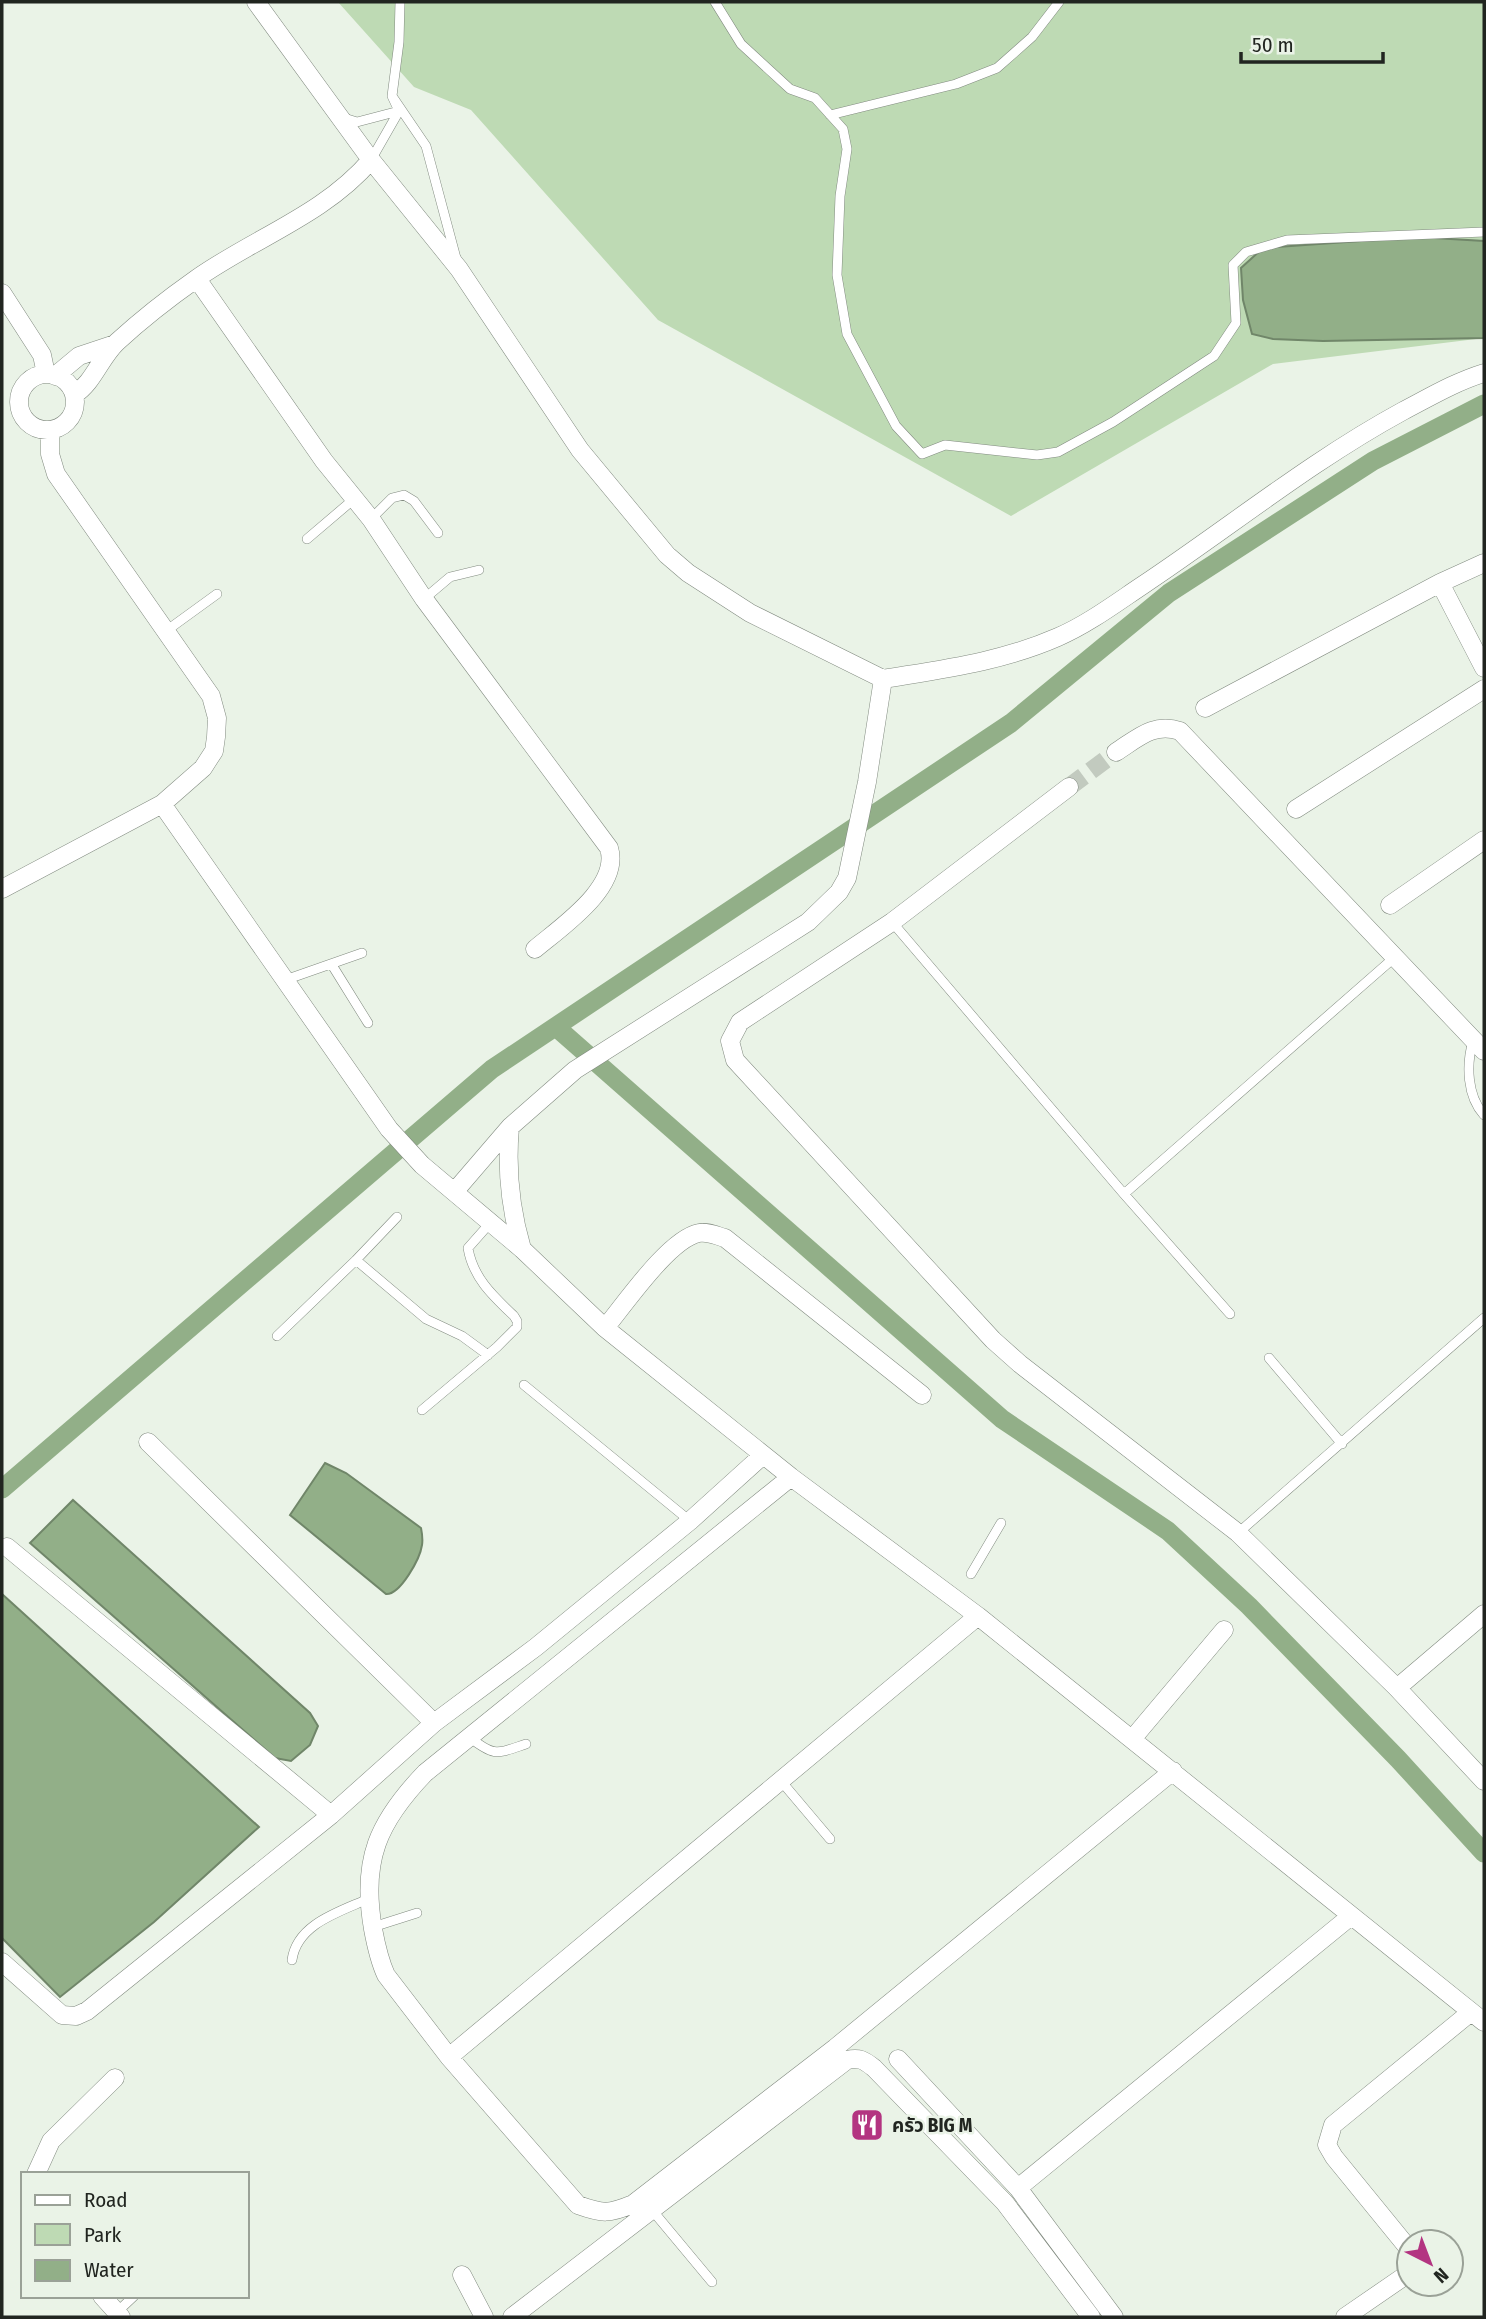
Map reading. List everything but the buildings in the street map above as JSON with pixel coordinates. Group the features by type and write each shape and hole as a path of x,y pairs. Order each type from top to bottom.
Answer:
{"street":[{"path":"256,2 371,160 459,269 580,450 667,555 688,573 750,613 883,679 1010,656 1060,636 1189,555 1308,469 1382,423 1460,381 1484,373"},
{"path":"74,395 84,388 115,344 197,279 322,204 354,180 371,160"},
{"path":"197,279 324,461 371,519 425,599 609,848 612,856 604,884 593,899 535,949"},
{"path":"2,293 42,355 51,375 70,387 74,395 72,414 66,422 50,430 32,426 25,419 19,403 24,386 30,380 51,375 79,356 115,344"},
{"path":"2,888 162,804 202,768 214,751 217,718 211,696 56,474 50,454 50,430"},
{"path":"1206,708 1440,583 1484,564"},
{"path":"1440,583 1484,668"},
{"path":"455,1191 510,1127 575,1070 808,922 839,892 847,878 867,782 883,679"},
{"path":"1296,809 1484,689"},
{"path":"1116,752 1154,728 1168,727 1180,731 1479,1046"},
{"path":"1069,788 892,922 740,1022 730,1041 735,1060 993,1340 1031,1373 1238,1533 1397,1688 1484,1781"},
{"path":"162,804 389,1129 422,1165 523,1249 605,1328 792,1477 955,1595 1478,2017 1333,2125 1328,2137 1326,2145 1334,2157 1395,2232"},
{"path":"1390,905 1484,840"},
{"path":"510,1127 508,1187 513,1219 523,1249"},
{"path":"605,1328 663,1259 686,1237 706,1232 725,1238 922,1395"},
{"path":"148,1442 434,1723"},
{"path":"2,1962 62,2015 76,2017 87,2011 331,1815 434,1723 536,1647 690,1521 764,1455"},
{"path":"792,1477 425,1773 400,1799 373,1853 368,1899 379,1962 386,1975 449,2057 578,2204 600,2213 615,2212 633,2204 835,2048 1173,1771"},
{"path":"8,1547 331,1815"},
{"path":"1397,1688 1484,1614"},
{"path":"449,2057 978,1616"},
{"path":"1133,1738 1224,1630"},
{"path":"1018,2188 1351,1916"},
{"path":"512,2317 847,2060 863,2059 1006,2203 1090,2317"},
{"path":"898,2059 1018,2188 1114,2317"},
{"path":"36,2172 51,2141 116,2078"},
{"path":"462,2275 484,2317"},
{"path":"1345,2317 1395,2283"},
{"path":"104,2298 119,2314"}],"lane":[{"path":"399,111 391,96 399,42 400,2"},
{"path":"715,2 741,44 790,89 815,98 843,129 847,149 840,196 837,275 848,334 896,426 922,454 945,445 1037,455 1058,452 1113,422 1214,356 1236,323 1233,265 1246,252 1287,240 1484,232"},
{"path":"830,115 956,84 997,68 1032,37 1059,2"},
{"path":"391,96 426,146 459,269"},
{"path":"339,116 357,122 399,111"},
{"path":"371,160 399,111"},
{"path":"371,519 392,498 404,495 414,501 438,533"},
{"path":"307,539 354,499"},
{"path":"425,599 450,577 479,570"},
{"path":"166,631 217,594"},
{"path":"892,922 1230,1314"},
{"path":"285,980 362,953"},
{"path":"1124,1194 1395,957"},
{"path":"332,965 368,1023"},
{"path":"1479,1046 1469,1055 1470,1080 1475,1105 1484,1115"},
{"path":"277,1336 397,1217"},
{"path":"422,1410 517,1327 514,1316 482,1284 469,1256 468,1248 491,1222"},
{"path":"356,1260 426,1320 462,1336 488,1355"},
{"path":"1238,1533 1484,1318"},
{"path":"1269,1358 1342,1444"},
{"path":"524,1385 690,1521"},
{"path":"971,1574 1001,1523"},
{"path":"469,1737 485,1749 498,1753 526,1744"},
{"path":"781,1781 830,1839"},
{"path":"292,1960 300,1937 316,1924 368,1899"},
{"path":"373,1927 416,1913"},
{"path":"652,2210 712,2282"},
{"path":"119,2314 132,2298"}],"green space":[{"path":"338,2 1484,2 1484,338 1273,364 1011,516 658,320 471,110 414,87"}],"water":[{"path":"1417,237 1484,241 1484,338 1323,341 1273,339 1252,334 1243,300 1241,268 1263,248"},
{"path":"325,1463 346,1473 421,1528 422,1543 418,1559 403,1583 391,1593 386,1594 290,1515"},
{"path":"73,1500 310,1713 318,1726 310,1745 291,1761 275,1758 30,1543"},
{"path":"2,1594 259,1827 154,1922 60,1997 2,1938"}],"waterway":[{"path":"2,1489 492,1069 1011,723 1169,593 1373,461 1484,404"},
{"path":"556,1027 1002,1419 1168,1531 1249,1606 1398,1759 1484,1853"}],"tunnel":[{"path":"1069,787 1116,752"}],"place":[{"name":"ครัว BIG M","path":"867,2125"}]}
